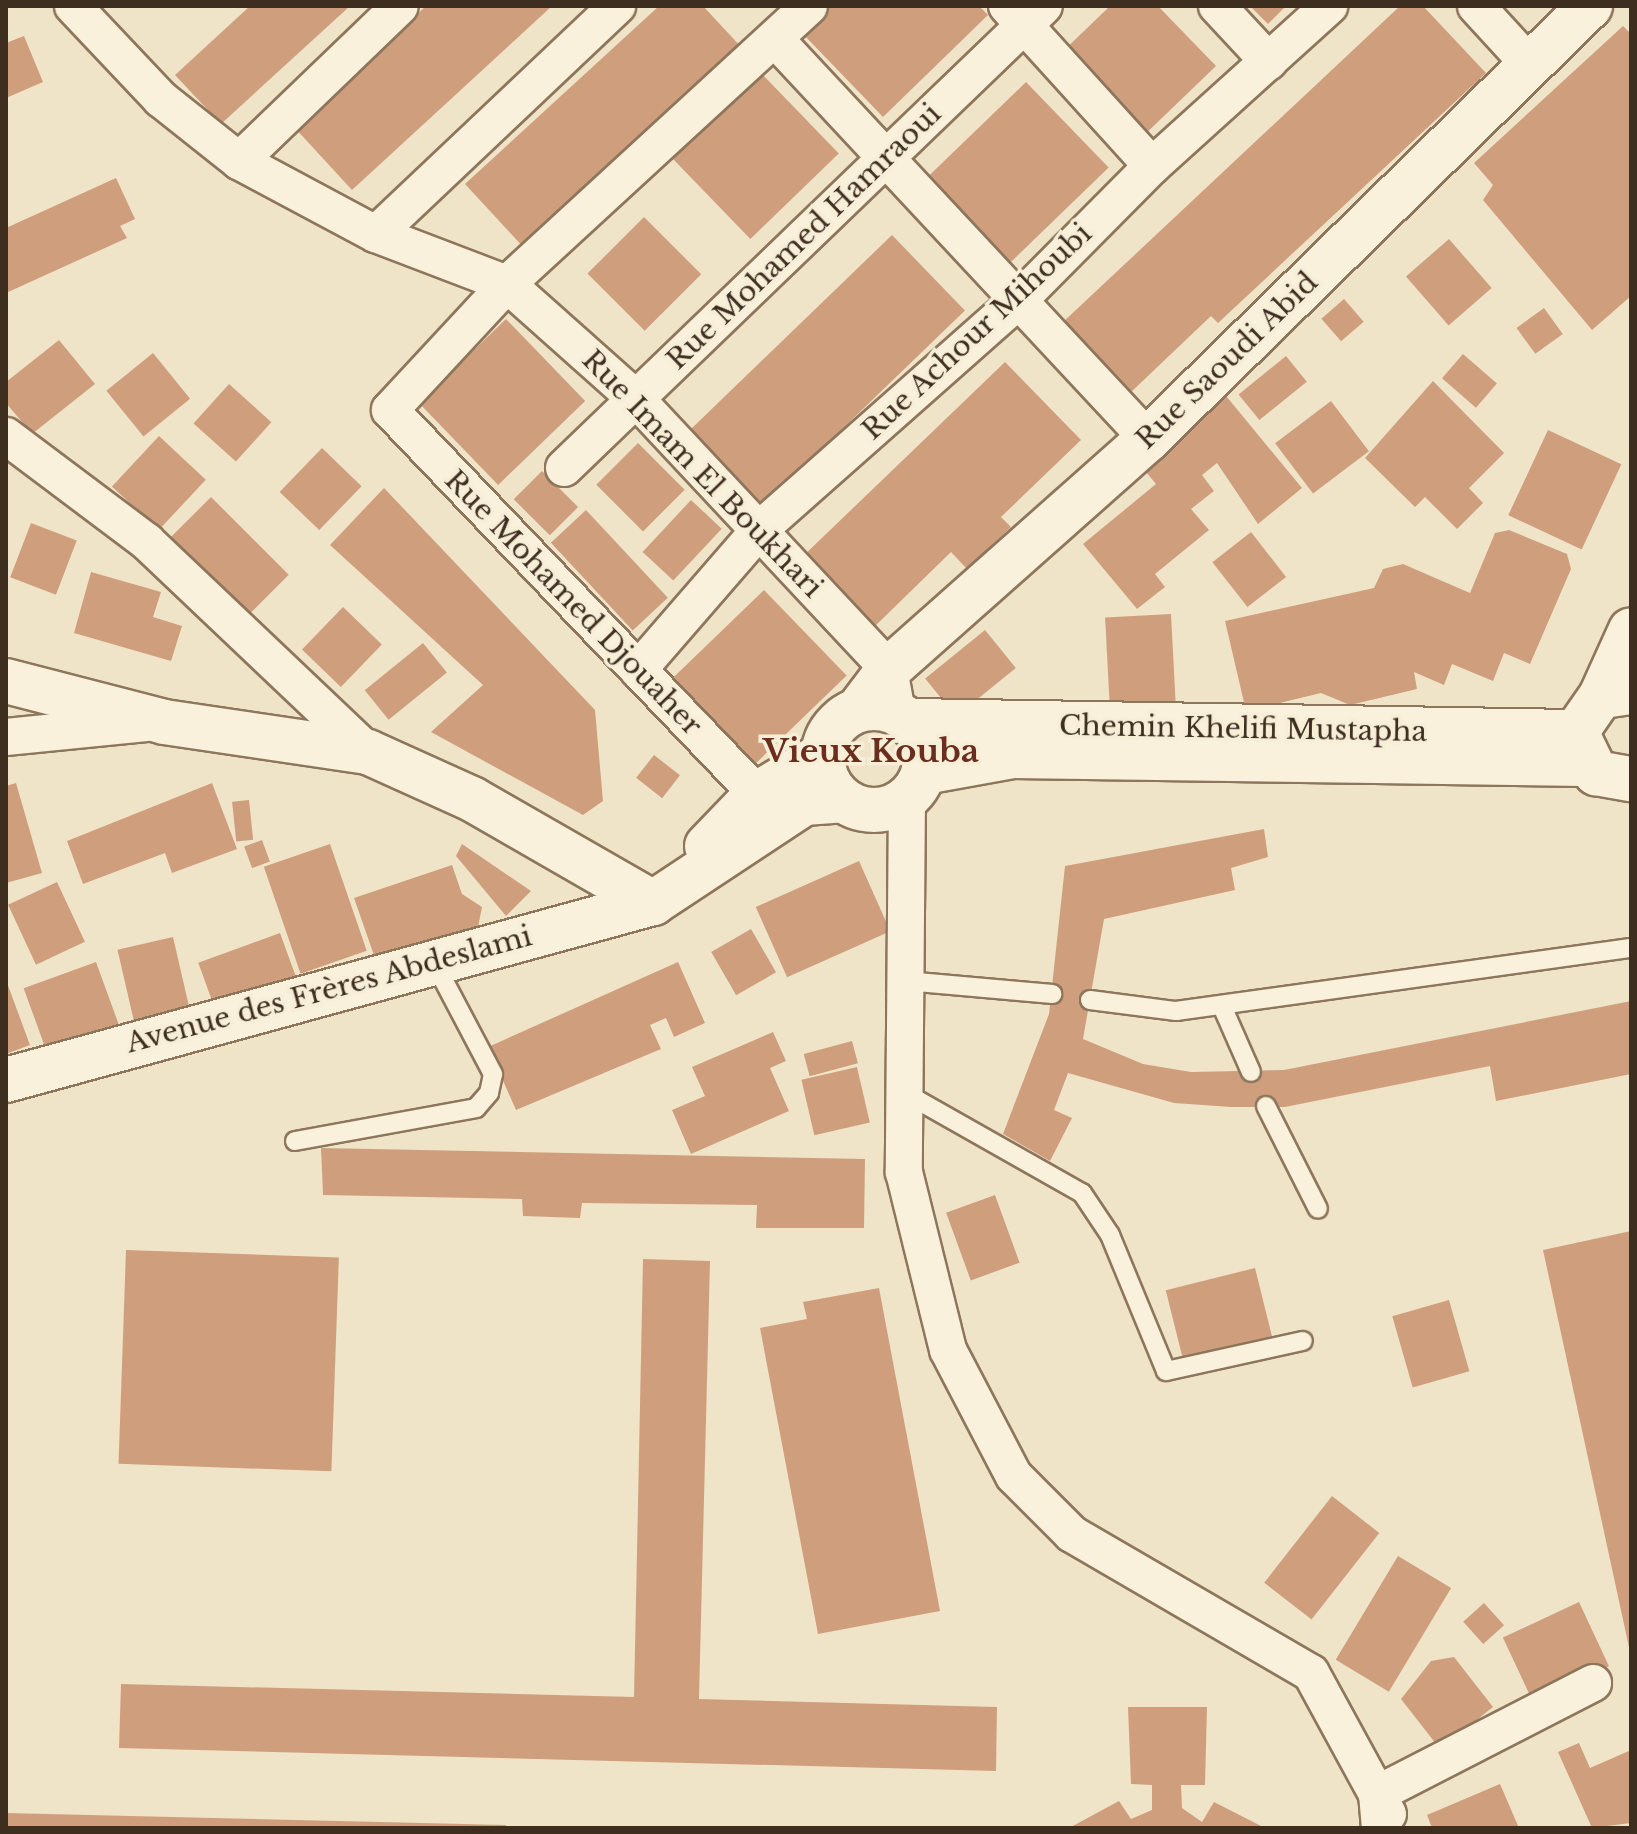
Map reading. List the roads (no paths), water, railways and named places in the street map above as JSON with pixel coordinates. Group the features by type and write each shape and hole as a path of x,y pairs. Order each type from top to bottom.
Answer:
{"main road":[{"name":"Rue Saoudi Abid","path":"888,714 889,669 1148,439 1590,6"},
{"path":"1631,630 1616,694 1581,748 1610,779 1631,779"},
{"path":"6,681 164,722 368,752 472,799 653,903"},
{"path":"888,714 921,738 915,785 868,810 843,800 831,787 822,755 827,732 888,714"},
{"name":"Chemin Khelifi Mustapha","path":"888,714 1581,748"},
{"name":"Chemin Khelifi Mustapha","path":"915,785 1013,756 1581,748"},
{"path":"653,903 757,794 822,755"},
{"path":"653,903 804,803 843,800"},
{"name":"Avenue des Frères Abdeslami","path":"6,1080 653,903"}],"street":[{"name":"Rue Imam El Boukhari","path":"73,6 161,99 239,161 376,234 507,284 636,399 889,669"},
{"path":"239,161 400,6"},
{"path":"376,234 617,6"},
{"path":"507,284 809,6"},
{"path":"1217,6 1269,62"},
{"name":"Rue Achour Mihoubi","path":"638,670 760,529 1018,301 1152,166 1329,6"},
{"path":"1476,6 1530,65"},
{"path":"1025,12 1152,166"},
{"name":"Rue Mohamed Hamraoui","path":"564,468 885,159 1025,12"},
{"path":"775,39 1148,439"},
{"name":"Rue Mohamed Djouaher","path":"507,284 390,410 757,794"},
{"path":"6,436 147,542 368,752"},
{"path":"6,737 164,722"},
{"path":"915,785 906,981 904,1172 948,1350 1014,1476 1072,1534 1311,1673 1378,1811 1396,1828"},
{"path":"1378,1811 1593,1683"}],"lane":[{"path":"1090,1000 1176,1011 1631,948"},
{"path":"295,1141 476,1108 489,1093 493,1074 434,961"},
{"path":"906,981 1052,994"},
{"path":"1222,1006 1251,1072"},
{"path":"905,1093 1082,1193 1110,1235 1166,1371 1303,1341"},
{"path":"1266,1106 1318,1209"}],"district":[{"name":"Vieux Kouba","path":"871,751"}]}
